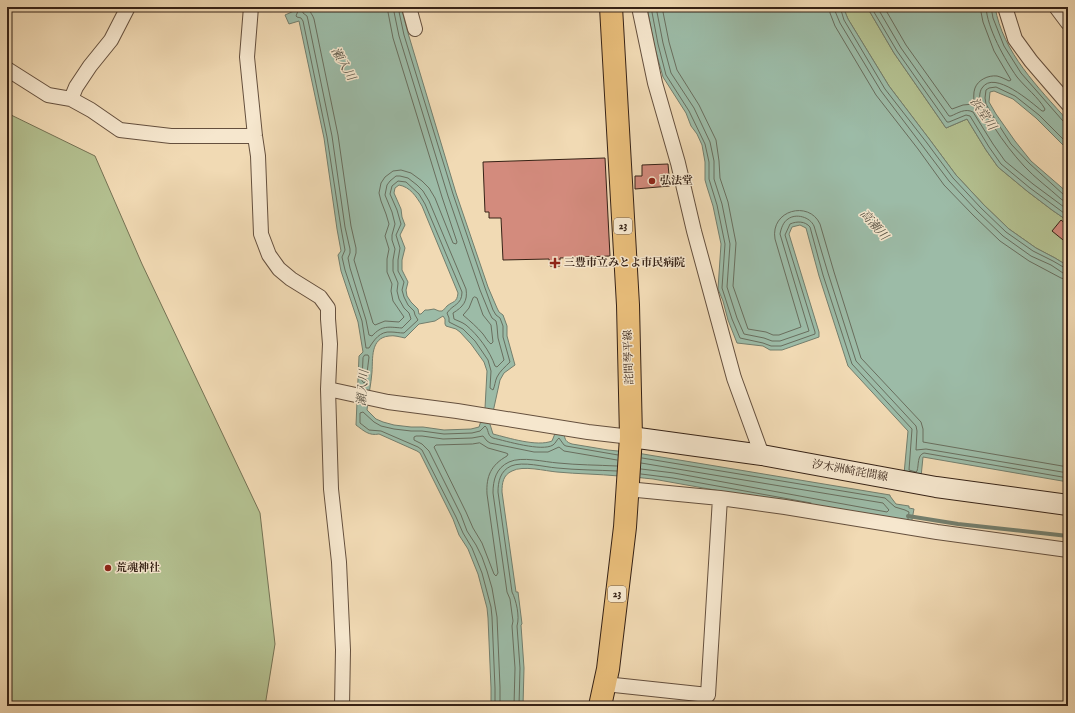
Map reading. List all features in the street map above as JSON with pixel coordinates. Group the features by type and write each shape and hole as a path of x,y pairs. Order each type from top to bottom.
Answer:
{"main road":[{"name":"詫間琴平線","path":"600,706 608,670 622,551 631,441 628,305 611,7"},
{"name":"汐木洲崎詫間線","path":"631,441 762,455 936,487 1068,505"}],"street":[{"path":"71,99 76,87 90,66 112,40 128,7"},
{"path":"251,7 247,57 258,156 261,234 269,255 279,269 320,297 328,308 330,344 328,389 331,489 339,562 343,650 342,706"},
{"path":"409,7 415,29"},
{"path":"639,7 655,83 678,162 694,231 734,378 762,455"},
{"path":"1005,7 1015,38 1031,61 1068,104"},
{"path":"1056,7 1068,23"},
{"path":"7,69 48,95 71,99 91,110 120,130 172,136 255,136"},
{"path":"328,389 388,402 457,411 588,432 631,441"},
{"path":"628,485 785,507 937,532 1068,550"},
{"path":"605,684 708,695 720,498"}],"shaded area":[{"path":"843,7 867,7 894,53 946,128 967,119 998,167 1027,191 1068,221 1068,266 1036,248 1009,229 956,175 889,86 848,19"},
{"path":"7,113 95,156 142,264 260,513 275,644 265,706 7,706"}],"water":[{"name":"瀬入川","path":"293,7 401,7 456,193 488,287 499,312 503,315 507,326 507,336 515,365 504,373 500,380 493,412 489,421 493,434 523,441 546,443 552,441 556,431 564,434 566,440 572,444 637,453 890,495 896,504 909,506 909,508 914,509 911,525 653,479 627,476 565,473 528,468 512,471 504,480 502,492 522,624 524,668 523,706 491,706 487,608 478,574 468,549 459,535 453,519 420,453 379,434 367,432 356,425 359,356 363,352 358,322 341,271 338,255 341,251 324,138 299,21 289,24 285,15 294,11","holes":["399,185 410,190 422,206 458,293 456,300 442,311 434,309 425,310 419,314 418,309 407,296 406,290 408,282 402,270 402,260 405,248 400,235 405,225 401,209 394,193 395,188","443,316 446,326 456,329 471,344 484,362 487,371 485,408 479,427 471,429 444,430 394,425 376,419 367,410 372,377 373,355 378,341 389,336 405,338 419,324 435,321"]},
{"name":"高瀬川","path":"647,7 843,7 848,19 889,86 956,175 1009,229 1036,248 1068,266 1068,482 923,457 921,477 904,474 908,431 848,366 819,276 806,228 800,225 792,227 789,234 819,332 819,337 782,350 770,350 763,346 737,343 718,289 721,244 713,206 705,180 705,162 702,145 691,126 686,113 663,77 654,45"},
{"name":"浜堂川","path":"867,7 995,7 999,24 1014,54 1034,82 1068,121 1068,150 1036,118 1013,99 994,91 990,92 989,102 1015,141 1031,161 1068,193 1068,221 1027,191 998,167 967,119 946,128 894,53"}],"building":[{"path":"605,158 610,256 560,258 560,266 550,266 549,259 503,260 501,218 489,218 489,212 485,212 483,162"},
{"name":"弘法堂","path":"668,164 670,186 635,189 635,176 642,176 642,165"},
{"path":"1061,220 1068,226 1068,244 1052,231"}],"waterway":[{"path":"908,516 958,524 1068,536"}],"place":[{"name":"弘法堂","path":"652,181"},
{"name":"三豊市立みとよ市民病院","path":"555,263"},
{"name":"荒魂神社","path":"108,568"}]}
